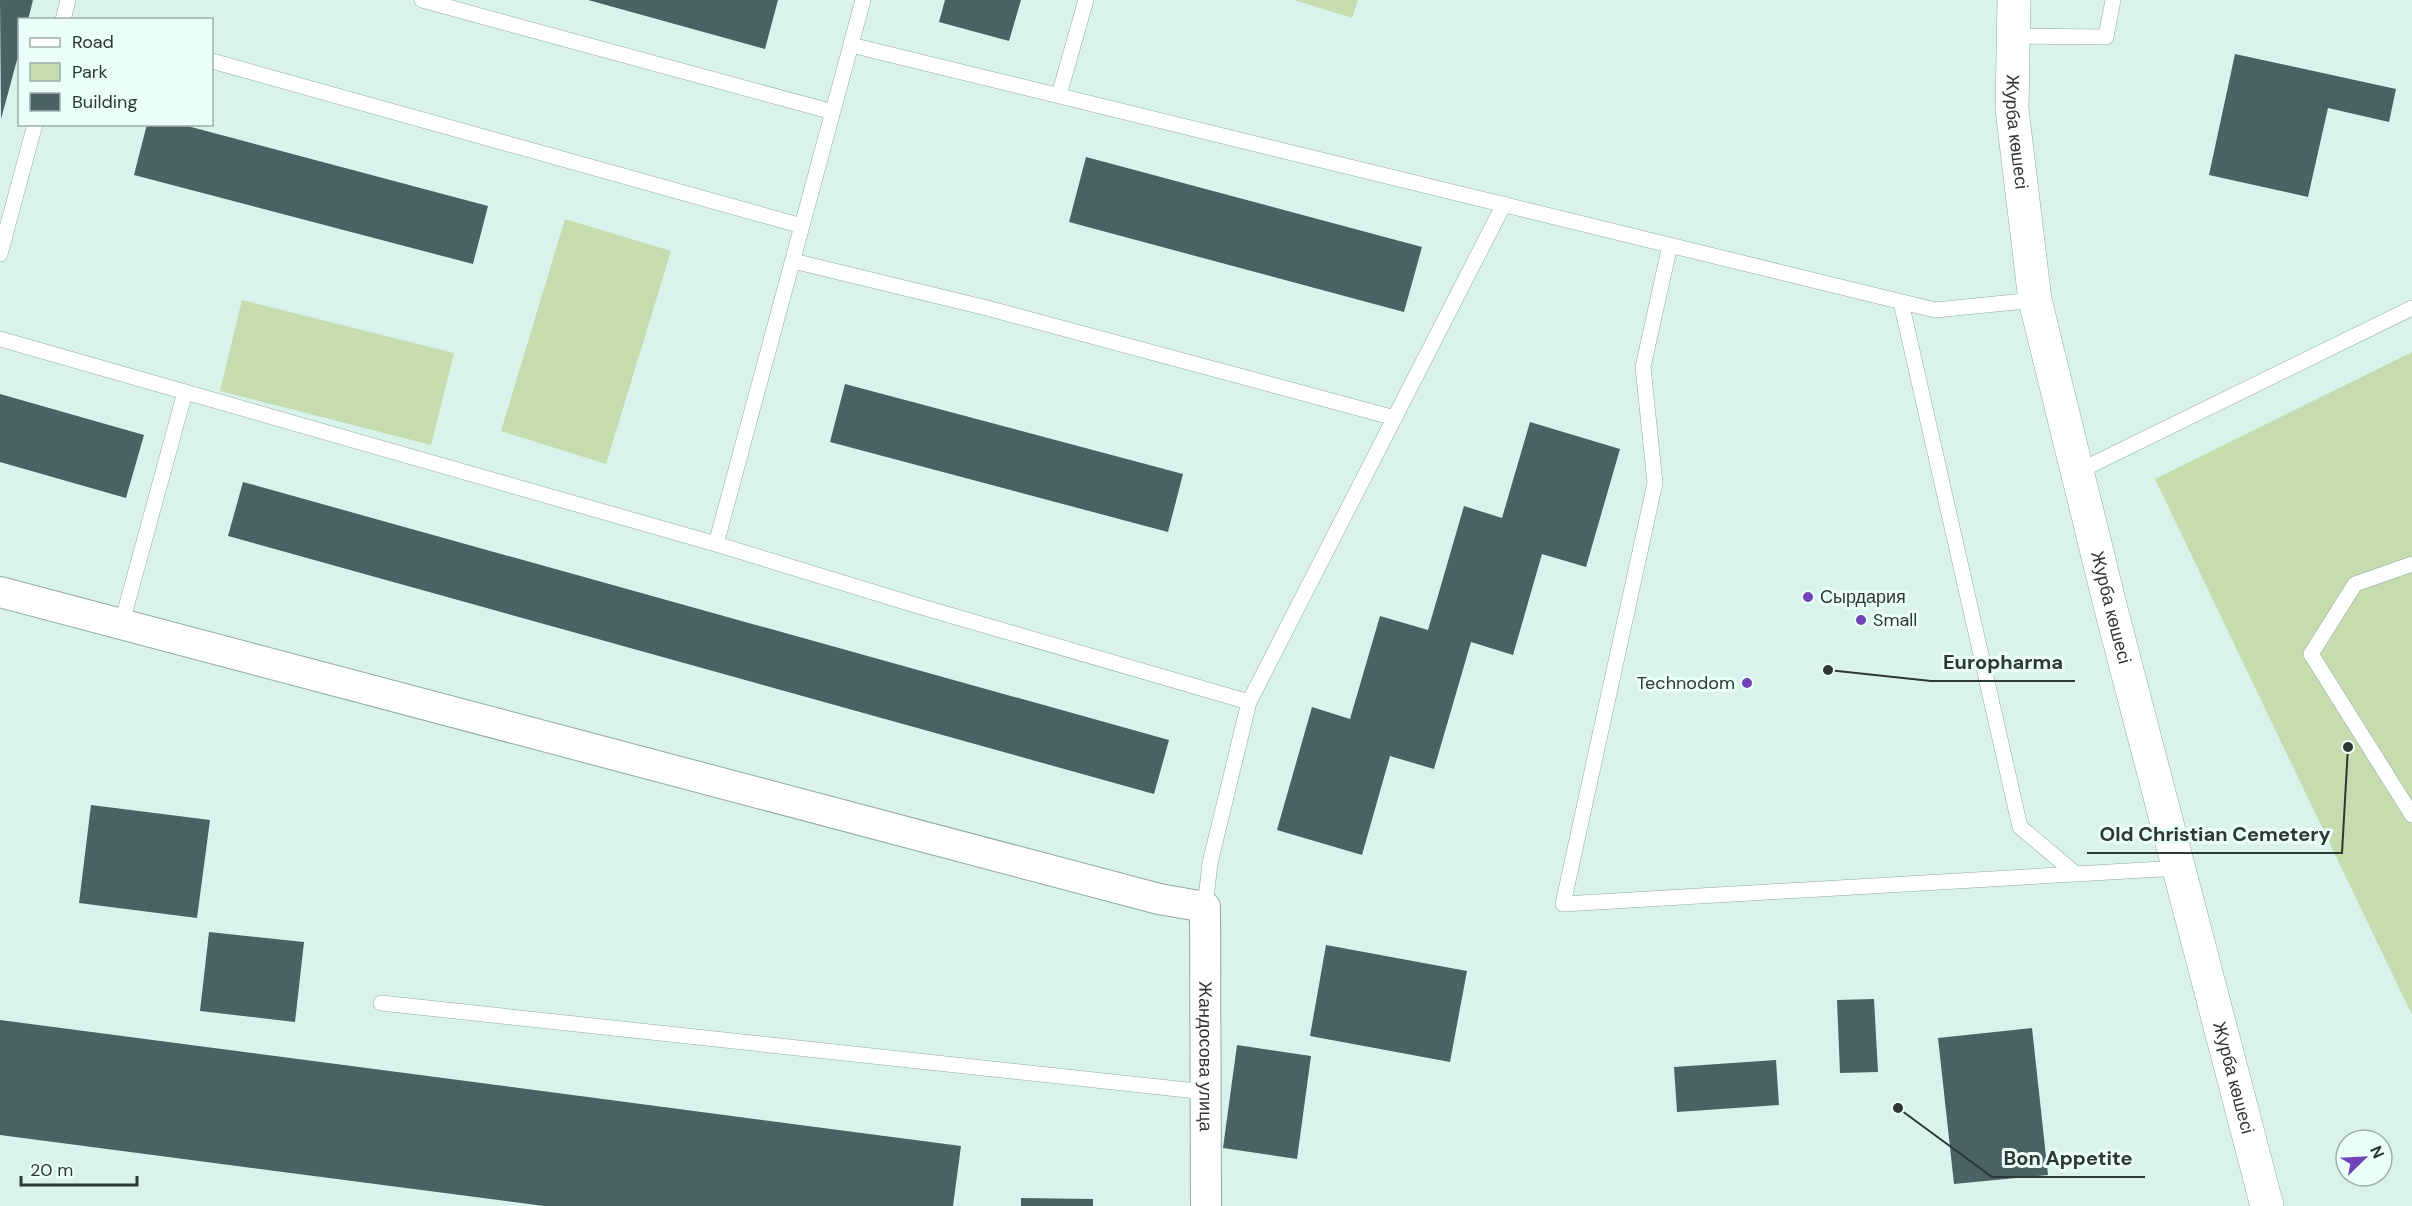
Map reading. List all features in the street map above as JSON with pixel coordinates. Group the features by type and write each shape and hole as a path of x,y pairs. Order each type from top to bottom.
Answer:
{"street":[{"name":"Журба көшесі","path":"2014,0 2012,109 2035,300 2267,1206"},
{"path":"0,592 121,626 1159,899 1205,907"},
{"name":"Жандосова улица","path":"1205,907 1206,1206"}],"lane":[{"path":"64,18 68,0"},
{"path":"422,0 832,112"},
{"path":"716,544 863,0"},
{"path":"1059,96 1086,0"},
{"path":"2013,36 2106,37 2113,0"},
{"path":"851,45 1935,310 2035,300"},
{"path":"213,61 802,226"},
{"path":"0,254 34,126"},
{"path":"1205,907 1210,863 1249,702 1504,204"},
{"path":"1670,244 1643,367 1655,483 1563,904 2179,868"},
{"path":"793,261 987,308 1395,418"},
{"path":"1901,302 2020,827 2076,874"},
{"path":"2078,472 2412,308"},
{"path":"0,339 716,544 922,607 1249,702"},
{"path":"121,626 185,392"},
{"path":"2412,564 2355,584 2311,654 2412,815"},
{"path":"381,1003 1206,1092"}],"green space":[{"path":"1294,0 1358,0 1352,18"},
{"path":"565,219 671,251 606,464 501,431"},
{"path":"242,300 454,353 431,445 220,391"},
{"path":"2412,352 2412,1015 2155,479"}],"building":[{"path":"0,0 33,0 28,18 18,18 18,56 1,119"},
{"path":"588,0 778,0 765,49"},
{"path":"945,0 1021,0 1009,41 939,22"},
{"path":"2235,54 2396,89 2389,122 2328,108 2308,197 2209,175"},
{"path":"146,126 188,126 488,206 473,264 134,175"},
{"path":"1086,157 1422,247 1404,312 1069,222"},
{"path":"845,384 1183,474 1168,532 830,442"},
{"path":"0,394 144,435 126,498 0,462"},
{"path":"1530,422 1620,449 1586,567 1542,554 1513,655 1471,642 1434,769 1390,756 1362,855 1277,830 1312,707 1350,719 1380,616 1428,630 1464,506 1502,518"},
{"path":"243,482 1169,740 1154,794 228,536"},
{"path":"91,805 210,820 197,918 79,903"},
{"path":"209,932 304,942 295,1022 200,1011"},
{"path":"1326,945 1467,971 1450,1062 1310,1036"},
{"path":"1874,999 1878,1072 1840,1073 1837,1000"},
{"path":"0,1020 961,1146 953,1206 544,1206 0,1135"},
{"path":"2032,1028 2048,1175 1954,1184 1938,1038"},
{"path":"1237,1045 1311,1056 1297,1159 1223,1148"},
{"path":"1776,1060 1779,1105 1677,1112 1674,1067"},
{"path":"1021,1198 1093,1199 1093,1206 1021,1206"}],"place":[{"name":"Сырдария","path":"1808,597"},
{"name":"Small","path":"1861,620"},
{"name":"Europharma","path":"1828,670"},
{"name":"Technodom","path":"1747,683"},
{"name":"Old Christian Cemetery","path":"2348,747"},
{"name":"Bon Appetite","path":"1898,1108"}]}
